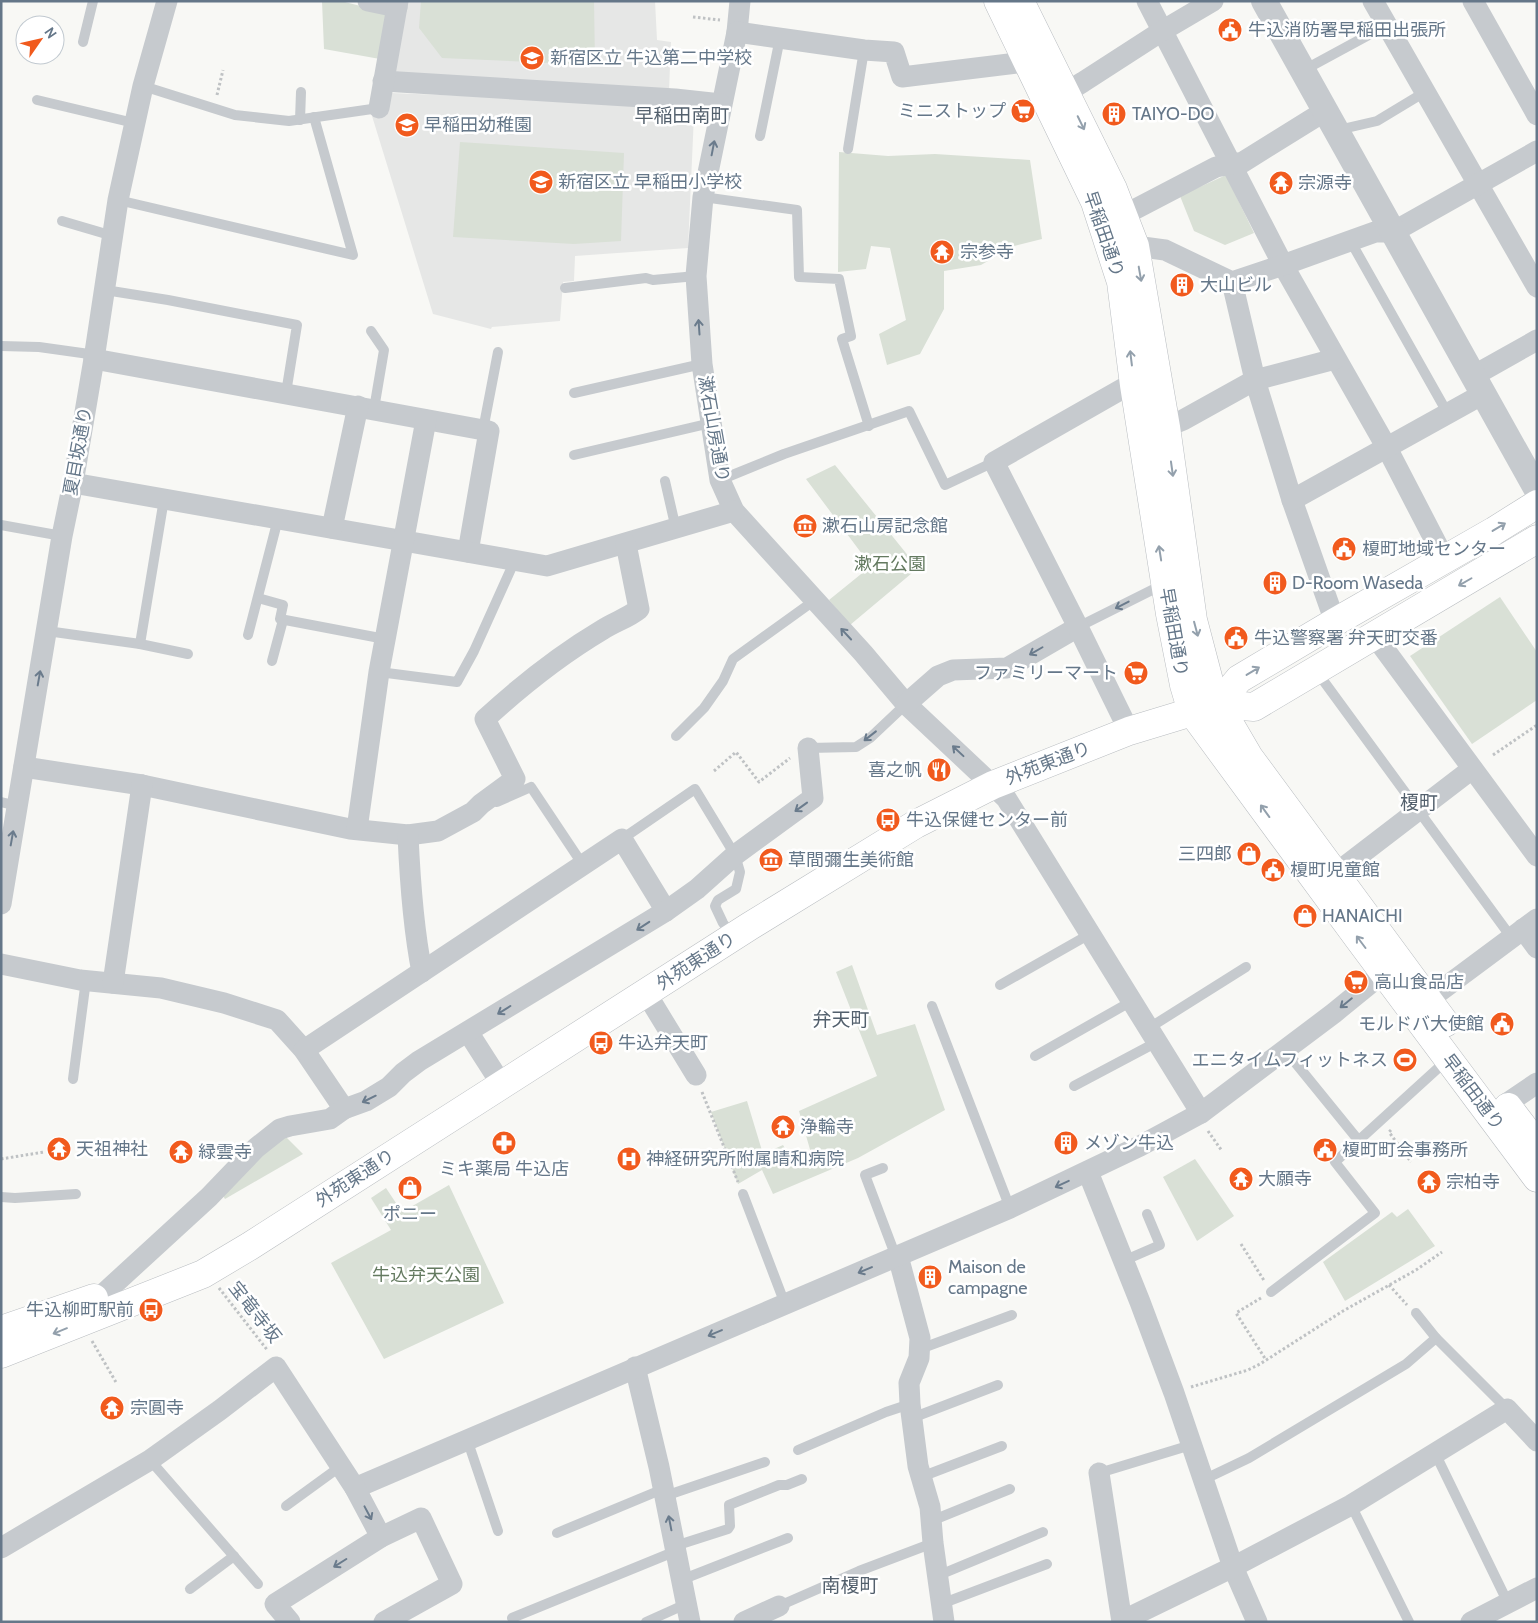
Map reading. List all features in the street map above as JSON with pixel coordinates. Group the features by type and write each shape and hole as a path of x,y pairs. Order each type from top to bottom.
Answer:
{"main road":[{"name":"早稲田通り","path":"998,1 1038,60 1057,98 1113,189 1135,246 1166,427 1193,620 1209,681 1218,704 1249,757 1537,1145"},
{"name":"早稲田通り","path":"1020,1 1038,60"},
{"name":"早稲田通り","path":"1057,98 1095,202 1121,282 1134,385 1165,584 1179,662 1192,712 1383,973 1537,1178"},
{"path":"1218,704 1239,679 1445,560 1537,504"},
{"name":"外苑東通り","path":"1,1354 209,1278 502,1085 733,937 916,824 993,785 1129,732 1218,704 1254,707 1537,539"},
{"name":"外苑東通り","path":"1,1330 101,1296 209,1278"}],"street":[{"name":"夏目坂通り","path":"1,904 9,804 24,767 62,536 94,359 118,200 143,86 167,1"},
{"path":"368,1 397,4 379,108"},
{"name":"漱石山房通り","path":"740,1 738,28 703,197 696,276 702,364 720,480 734,512 863,653 906,704 1006,798 1153,1035 1199,1114"},
{"path":"1147,1 1283,265 1387,448 1445,560"},
{"path":"1057,98 1162,30 1213,1"},
{"path":"1264,1 1537,490"},
{"path":"1373,1 1537,286"},
{"path":"1473,1 1537,115"},
{"path":"738,28 780,38 864,50 894,52 902,77 1038,60"},
{"path":"383,81 675,99 721,104"},
{"path":"1124,215 1216,167 1243,162 1331,121"},
{"path":"1135,246 1164,250 1232,282 1351,242 1375,232 1393,232 1537,151"},
{"path":"1232,282 1255,380 1292,500 1335,622"},
{"path":"1292,500 1448,414 1478,385 1537,340"},
{"path":"94,359 489,431 468,552"},
{"path":"1166,427 1183,420 1255,380 1335,359"},
{"path":"1129,732 994,462 1122,389 1134,385"},
{"path":"332,528 366,408"},
{"path":"357,829 384,639 426,420"},
{"path":"73,483 547,566 734,512"},
{"path":"24,767 142,785 350,829 408,835 438,831 473,812 481,804 515,780 485,719 542,671 602,629 639,609 626,544"},
{"path":"906,704 938,676 953,670 1007,668 1078,627"},
{"path":"1374,635 1537,856"},
{"path":"101,1296 211,1195 256,1148 280,1129 330,1119 344,1110 380,1093 419,1061 666,912 697,889 735,855 813,798 808,748"},
{"path":"1335,874 1472,769"},
{"path":"113,983 142,785"},
{"path":"408,835 414,936 422,972"},
{"path":"304,1050 622,839 666,912"},
{"path":"1428,1000 1524,928 1537,948"},
{"path":"1,964 86,980 161,988 224,1003 277,1020 304,1050 344,1110"},
{"path":"355,1488 1010,1208 1140,1146 1199,1114 1286,1050 1383,973"},
{"path":"646,993 696,1075"},
{"path":"468,1032 502,1085"},
{"path":"1506,1104 1537,1083"},
{"path":"1088,1172 1174,1393 1233,1567 1257,1622"},
{"path":"897,1257 920,1338 919,1358 909,1383 911,1411 918,1466 930,1507 942,1613"},
{"path":"1,1548 150,1460 275,1363 355,1488 381,1537"},
{"path":"635,1367 664,1492 688,1613"},
{"path":"1099,1473 1122,1622 1233,1567 1351,1504 1507,1409 1537,1441"},
{"path":"290,1622 275,1604 381,1537 421,1518 452,1584 384,1622"},
{"path":"1471,1622 1536,1590"},
{"path":"744,1622 779,1606"}],"lane":[{"path":"83,42 93,1"},
{"path":"1303,71 1387,25"},
{"path":"760,136 780,38"},
{"path":"848,150 864,50"},
{"path":"143,86 235,115 290,121 379,108"},
{"path":"300,120 301,92"},
{"path":"1331,121 1377,121 1425,92"},
{"path":"37,100 134,123"},
{"path":"118,200 353,255 314,118"},
{"path":"703,197 797,210 799,277 839,279 851,336 842,339 869,426"},
{"path":"62,221 113,236"},
{"path":"1351,242 1448,414"},
{"path":"565,288 646,278 653,280 696,276"},
{"path":"105,290 168,300 297,326 286,393"},
{"path":"366,408 384,350 371,331"},
{"path":"1,346 47,348 89,354 94,359"},
{"path":"483,430 498,352"},
{"path":"574,393 702,364"},
{"path":"720,480 784,454 909,411 945,485 994,462"},
{"path":"574,455 711,423"},
{"path":"665,481 676,529"},
{"path":"140,644 164,499"},
{"path":"248,635 278,519"},
{"path":"1,525 62,536"},
{"path":"379,672 457,682 474,651 515,560"},
{"path":"1078,627 1165,584"},
{"path":"258,598 284,605 280,619 283,620 272,661"},
{"path":"676,736 704,708 723,681 733,659 814,600"},
{"path":"283,620 384,639"},
{"path":"47,631 140,644 188,654"},
{"path":"1316,671 1418,810 1524,928"},
{"path":"808,748 856,747 870,738 906,704"},
{"path":"473,812 531,787 583,865"},
{"path":"622,839 694,788 735,855 740,872 736,889 718,900 715,906 723,923 733,937"},
{"path":"1000,985 1090,934"},
{"path":"1074,1086 1153,1035 1246,967"},
{"path":"73,1079 86,980"},
{"path":"1035,1056 1132,1001"},
{"path":"932,1006 1010,1208"},
{"path":"1286,1050 1359,1141"},
{"path":"1271,1292 1375,1213 1335,1162 1448,1059"},
{"path":"882,1168 865,1175 897,1257"},
{"path":"1,1197 15,1198 76,1194"},
{"path":"743,1194 785,1304"},
{"path":"1123,1260 1160,1245 1147,1214"},
{"path":"1416,1314 1436,1338 1507,1409"},
{"path":"920,1349 1012,1315"},
{"path":"1204,1480 1249,1458 1406,1364 1436,1338"},
{"path":"798,1450 886,1412 911,1411 998,1386"},
{"path":"467,1439 498,1531"},
{"path":"1099,1473 1191,1445"},
{"path":"921,1477 1002,1446"},
{"path":"1435,1453 1508,1603"},
{"path":"150,1460 258,1584"},
{"path":"557,1533 664,1492 765,1462"},
{"path":"286,1506 340,1466"},
{"path":"512,1618 675,1549 728,1529 730,1526 730,1505 779,1485 787,1485 802,1479"},
{"path":"931,1522 1010,1489"},
{"path":"1351,1504 1409,1622"},
{"path":"937,1576 1043,1532"},
{"path":"681,1580 788,1538"},
{"path":"779,1606 859,1571 933,1543"},
{"path":"190,1589 234,1556"},
{"path":"942,1613 1047,1564"},
{"path":"646,1622 688,1613"}],"path":[{"path":"693,17 738,28"},
{"path":"214,108 223,70"},
{"path":"1493,755 1537,725"},
{"path":"714,771 736,752 759,782 799,751 808,748"},
{"path":"696,1075 743,1194"},
{"path":"1199,1114 1222,1151"},
{"path":"1396,1126 1389,1132 1411,1162"},
{"path":"1,1159 44,1152"},
{"path":"1241,1244 1271,1292 1236,1313 1266,1360"},
{"path":"1174,1393 1248,1370 1343,1311 1416,1270 1442,1252"},
{"name":"宝竜寺坂","path":"209,1278 275,1363"},
{"path":"1389,1285 1416,1314"},
{"path":"88,1334 117,1384"}],"shaded area":[{"name":"新宿区立 牛込第二中学校","path":"402,1 655,1 657,40 671,42 669,91 390,73"},
{"name":"新宿区立 早稲田小学校","path":"391,93 689,105 694,115 688,248 575,256 574,281 563,282 560,321 492,327 491,329 433,314 372,116 388,112"}],"green space":[{"path":"322,1 341,1 388,13 380,59 324,49"},
{"path":"421,1 594,1 595,65 442,58 419,28"},
{"path":"460,142 624,153 621,241 574,244 453,237"},
{"path":"839,152 888,156 935,154 1030,160 1042,239 1014,246 981,265 944,271 944,309 920,354 887,365 879,334 906,320 890,248 871,246 866,269 838,272"},
{"path":"1226,175 1254,233 1225,245 1194,231 1180,196"},
{"name":"漱石公園","path":"835,465 918,568 850,625 829,600 871,566 806,479"},
{"path":"1500,597 1537,652 1537,700 1472,744 1410,656"},
{"path":"852,965 877,1035 915,1024 945,1110 858,1158 773,1194 762,1170 738,1184 711,1112 747,1101 763,1154 783,1145 796,1167 813,1160 799,1111 877,1076 836,972"},
{"path":"284,1135 303,1154 225,1199 220,1191"},
{"path":"1195,1159 1234,1216 1197,1241 1163,1177"},
{"name":"牛込弁天公園","path":"449,1185 504,1303 384,1359 331,1263 391,1230 371,1198 386,1188 402,1212"},
{"path":"1408,1209 1435,1246 1345,1301 1323,1262 1392,1212 1397,1217"}],"place":[{"name":"牛込消防署早稲田出張所","path":"1230,30"},
{"name":"新宿区立 牛込第二中学校","path":"532,58"},
{"name":"ミニストップ","path":"1023,111"},
{"name":"TAIYO-DO","path":"1114,114"},
{"name":"早稲田幼稚園","path":"407,125"},
{"name":"新宿区立 早稲田小学校","path":"541,182"},
{"name":"宗源寺","path":"1281,183"},
{"name":"宗参寺","path":"942,252"},
{"name":"大山ビル","path":"1182,285"},
{"name":"漱石山房記念館","path":"805,526"},
{"name":"榎町地域センター","path":"1344,549"},
{"name":"D-Room Waseda","path":"1275,583"},
{"name":"牛込警察署 弁天町交番","path":"1236,638"},
{"name":"ファミリーマート","path":"1136,673"},
{"name":"喜之帆","path":"939,770"},
{"name":"牛込保健センター前","path":"888,820"},
{"name":"三四郎","path":"1249,854"},
{"name":"草間彌生美術館","path":"771,860"},
{"name":"榎町児童館","path":"1273,870"},
{"name":"HANAICHI","path":"1305,916"},
{"name":"高山食品店","path":"1356,982"},
{"name":"モルドバ大使館","path":"1502,1024"},
{"name":"牛込弁天町","path":"601,1043"},
{"name":"エニタイムフィットネス","path":"1405,1060"},
{"name":"浄輪寺","path":"783,1127"},
{"name":"ミキ薬局 牛込店","path":"504,1143"},
{"name":"メゾン牛込","path":"1066,1143"},
{"name":"天祖神社","path":"59,1149"},
{"name":"榎町町会事務所","path":"1325,1150"},
{"name":"緑雲寺","path":"181,1152"},
{"name":"神経研究所附属晴和病院","path":"629,1159"},
{"name":"大願寺","path":"1241,1179"},
{"name":"宗柏寺","path":"1429,1182"},
{"name":"ポニー","path":"410,1188"},
{"name":"Maison de campagne","path":"930,1277"},
{"name":"牛込柳町駅前","path":"151,1310"},
{"name":"宗圓寺","path":"112,1408"}],"district":[{"name":"早稲田南町","path":"682,115"},
{"name":"榎町","path":"1419,802"},
{"name":"弁天町","path":"841,1019"},
{"name":"南榎町","path":"850,1585"}]}
